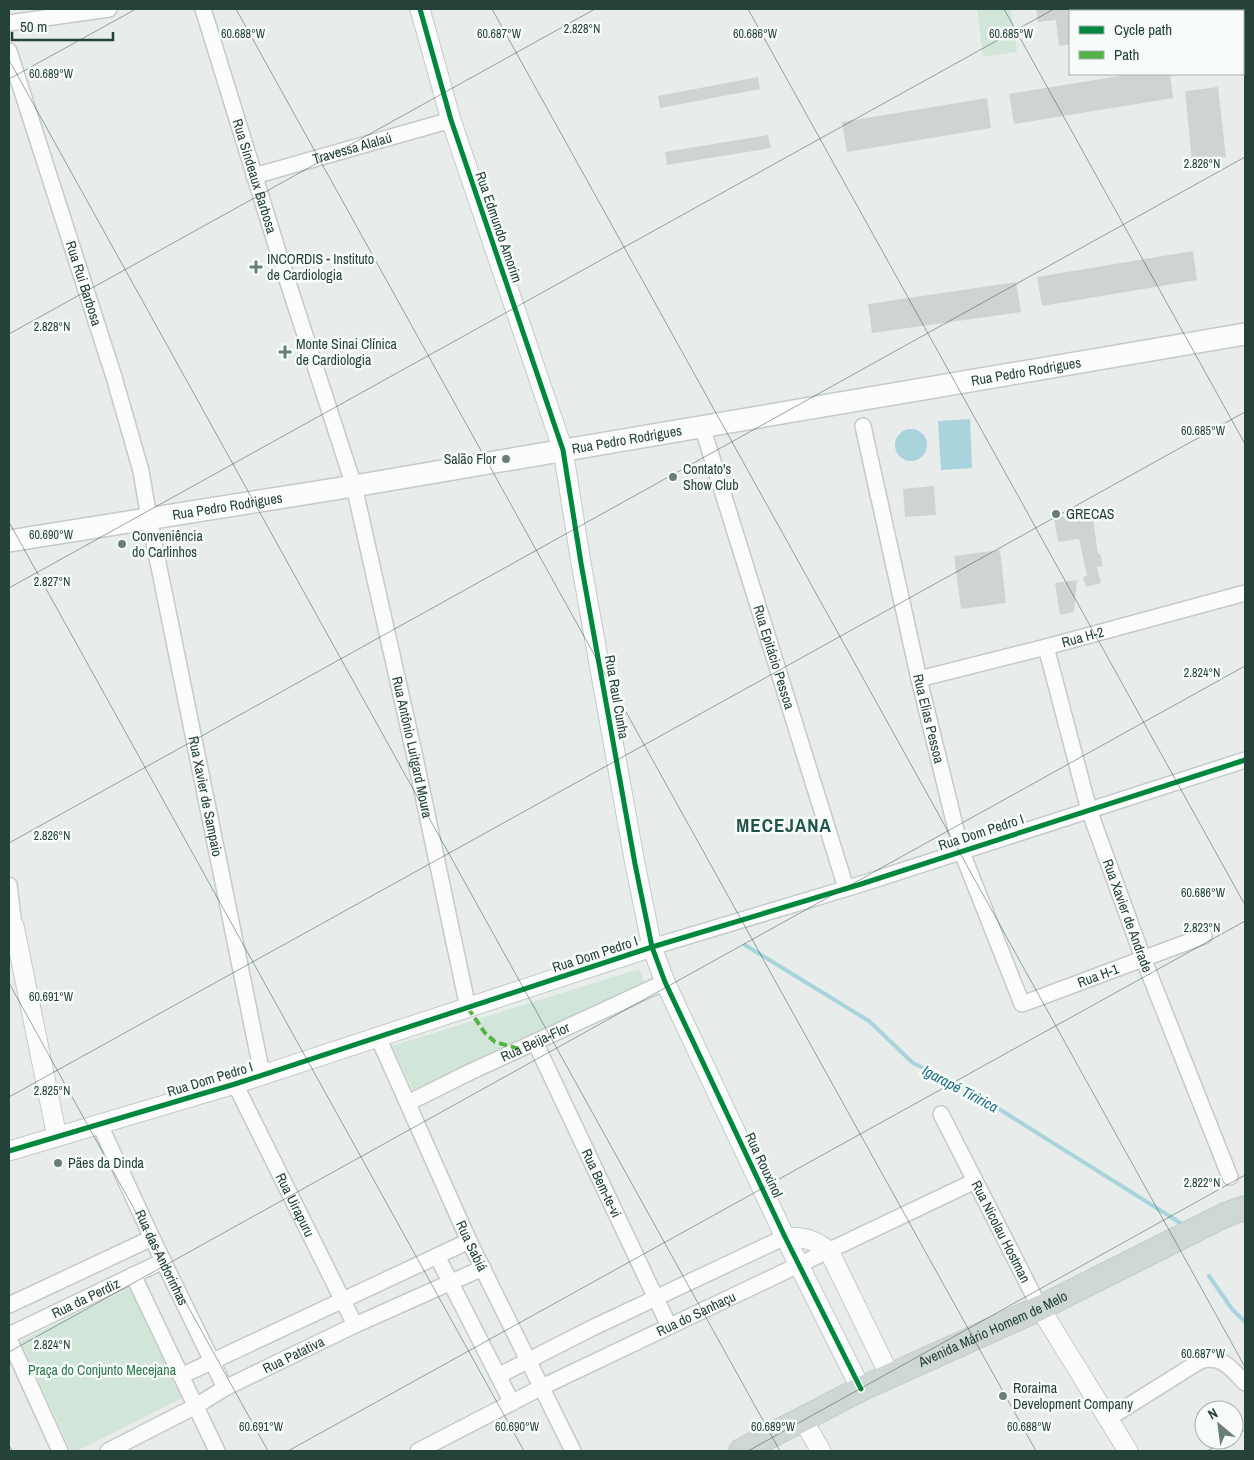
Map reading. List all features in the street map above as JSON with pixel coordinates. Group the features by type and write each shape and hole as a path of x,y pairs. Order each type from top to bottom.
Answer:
{"main road":[{"name":"Rua Pedro Rodrigues","path":"9,541 354,486 1245,334"},
{"name":"Avenida Mário Homem de Melo","path":"741,1451 861,1389 1040,1308 1225,1215 1245,1208"}],"street":[{"path":"9,23 110,9"},
{"name":"Rua Sindeaux Barbosa","path":"203,9 254,176 354,486"},
{"name":"Rua Edmundo Amorim","path":"420,9 451,120 563,450"},
{"name":"Rua Rui Barbosa","path":"9,51 132,439 141,471 149,518"},
{"name":"Travessa Alalaú","path":"254,176 451,120"},
{"name":"Rua Epitácio Pessoa","path":"702,426 846,888"},
{"name":"Rua Elias Pessoa","path":"863,426 919,679 961,850 1022,1004"},
{"name":"Rua Raul Cunha","path":"563,450 635,864 652,947"},
{"name":"Rua Antônio Luitgard Moura","path":"354,486 415,758 468,1008"},
{"name":"Rua Xavier de Sampaio","path":"149,518 262,1074"},
{"name":"Rua H-2","path":"919,679 1245,593"},
{"name":"Rua Xavier de Andrade","path":"1046,647 1088,810 1142,958 1230,1178"},
{"name":"Rua Dom Pedro I","path":"9,1151 236,1084 652,947 846,888 1245,760"},
{"path":"9,885 12,928 58,1137"},
{"name":"Rua H-1","path":"1022,1004 1204,936"},
{"name":"Rua Rouxinol","path":"652,947 665,982 785,1237 861,1389"},
{"name":"Rua Beija-Flor","path":"408,1103 665,982"},
{"name":"Rua Sabiá","path":"378,1037 470,1241 573,1451"},
{"name":"Rua Bem-te-vi","path":"535,1042 669,1326"},
{"name":"Rua Uirapuru","path":"236,1084 355,1325"},
{"name":"Rua Nicolau Hostman","path":"941,1114 1040,1308 1128,1451"},
{"name":"Rua das Andorinhas","path":"100,1125 152,1238 225,1388"},
{"name":"Rua do Sanhaçu","path":"418,1451 542,1387 975,1181"},
{"path":"498,1376 592,1328 785,1237 802,1237 816,1241 829,1251 890,1376"},
{"name":"Rua da Perdiz","path":"9,1304 152,1238"},
{"path":"181,1376 470,1241"},
{"path":"437,1256 512,1403"},
{"name":"Rua da Perdiz","path":"9,1337 163,1261"},
{"name":"Rua Patativa","path":"108,1451 196,1406 225,1388 355,1325 483,1268"},
{"path":"132,1275 217,1451"},
{"path":"9,1337 60,1451"},
{"path":"1109,1418 1200,1361 1210,1358 1226,1365 1245,1383"},
{"path":"803,1420 821,1451"}],"green space":[{"path":"977,9 1011,9 1017,52 983,57"},
{"path":"639,969 645,983 413,1090 392,1046"},
{"name":"Praça do Conjunto Mecejana","path":"130,1288 182,1398 77,1451 71,1451 20,1341"}],"water":[{"path":"970,419 972,468 941,470 938,421"},
{"path":"911,429 923,433 927,445 923,457 911,461 899,457 895,445 899,433"}],"building":[{"path":"1036,9 1070,9 1069,44 1059,46 1056,20 1038,22"},
{"path":"1125,75 1170,75 1173,98 1014,124 1009,94"},
{"path":"758,77 760,89 660,108 658,96"},
{"path":"1218,87 1226,157 1192,161 1185,91"},
{"path":"987,98 991,128 847,152 842,122"},
{"path":"768,135 771,148 667,165 665,152"},
{"path":"1193,251 1197,280 1042,306 1037,277"},
{"path":"1016,282 1021,312 872,333 868,304"},
{"path":"934,486 936,515 905,517 903,489"},
{"path":"1092,512 1098,554 1100,554 1103,566 1097,567 1101,583 1086,587 1083,577 1087,576 1079,539 1058,542 1054,518"},
{"path":"1000,550 1006,603 961,609 954,556"},
{"path":"1077,580 1074,612 1060,615 1055,583"}],"waterway":[{"name":"Igarapé Tiririca","path":"745,945 869,1021 913,1063 969,1090 1182,1224"},
{"name":"Igarapé Tiririca","path":"1209,1276 1232,1309 1245,1322"}],"marked path":[{"path":"468,1008 485,1033 495,1042 520,1049"}],"cycle path":[{"path":"420,9 451,120 563,450 581,563 635,864 652,947 665,982 785,1237 861,1389"},
{"path":"9,1151 235,1084 652,947 858,885 1245,760"}],"place":[{"name":"INCORDIS - Instituto de Cardiologia","path":"256,267"},
{"name":"Monte Sinai Clínica de Cardiologia","path":"285,352"},
{"name":"Salão Flor","path":"506,459"},
{"name":"Contato's Show Club","path":"673,477"},
{"name":"GRECAS","path":"1056,514"},
{"name":"Conveniência do Carlinhos","path":"122,544"},
{"name":"Pães da Dinda","path":"58,1163"},
{"name":"Roraima Development Company","path":"1003,1396"}],"district":[{"name":"MECEJANA","path":"784,825"}]}
